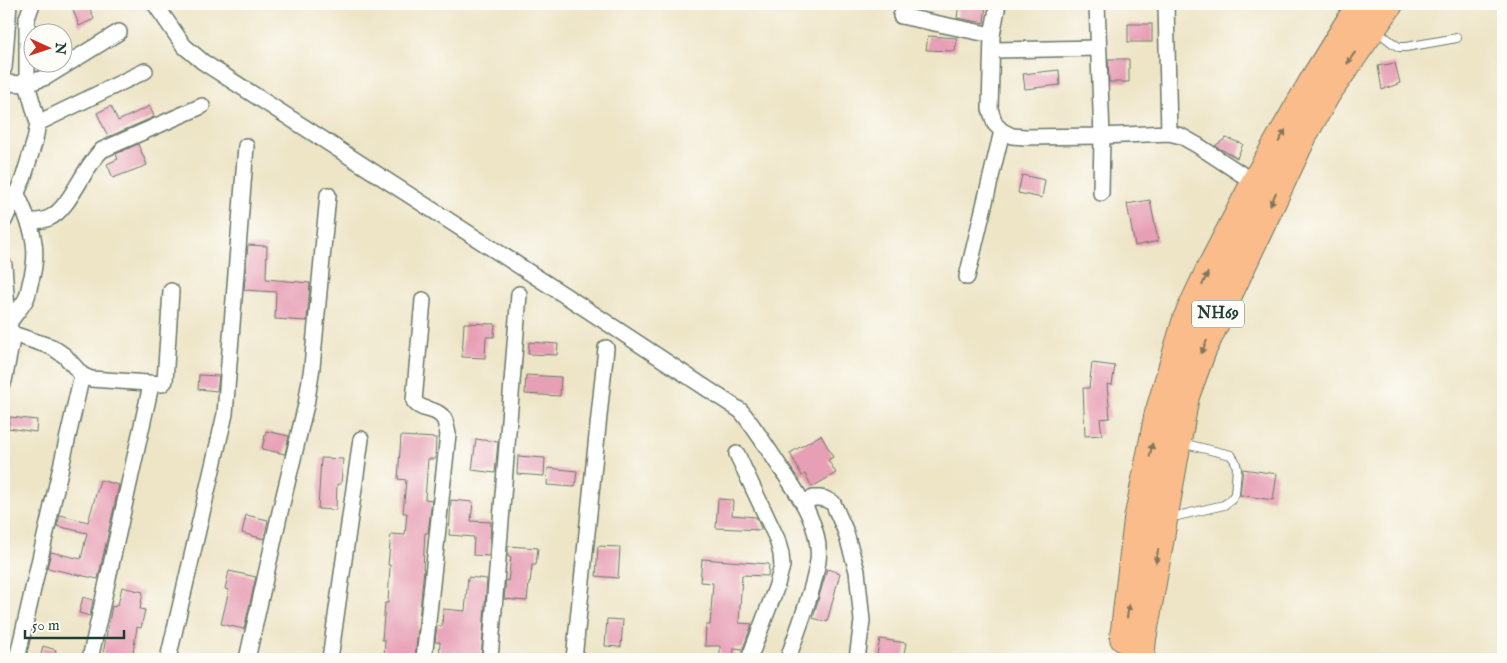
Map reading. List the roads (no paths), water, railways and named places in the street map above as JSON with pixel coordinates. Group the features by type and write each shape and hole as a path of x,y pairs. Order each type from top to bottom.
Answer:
{"highway":[{"name":"NH69","path":"1140,659 1177,442 1176,393 1187,319 1255,183 1318,74 1367,16 1390,4"},
{"name":"NH69","path":"1121,659 1138,520 1158,417 1176,393 1202,350 1305,131 1367,16"}],"street":[{"path":"4,221 23,179 35,140 38,123 27,84 27,18 32,4"},
{"path":"155,4 184,46 203,62 578,303 741,411 804,503 816,532 818,559 814,580 788,659"},
{"path":"998,4 992,42 990,109 995,124 1002,132 1012,136 1026,137 1169,133 1180,136 1197,145 1255,183"},
{"path":"1097,4 1102,136 1101,193"},
{"path":"1166,4 1169,133"},
{"path":"4,68 7,9"},
{"path":"900,16 992,42 1098,48"},
{"path":"4,83 27,84 46,77 119,32"},
{"path":"38,123 145,71"},
{"path":"29,222 47,219 54,215 79,182 92,160 102,150 202,106"},
{"path":"967,277 1002,132"},
{"path":"168,659 225,414 246,146"},
{"path":"8,331 26,298 35,270 36,256 29,222 17,194"},
{"path":"247,659 306,405 312,367 328,195"},
{"path":"4,265 8,331 4,381"},
{"path":"8,331 52,347 66,356 82,375 91,380 162,384 166,376 171,291"},
{"path":"490,659 519,294"},
{"path":"423,300 414,401 417,406 438,413 444,419 448,434 424,659"},
{"path":"574,659 606,348"},
{"path":"17,659 82,375"},
{"path":"90,659 151,384"},
{"path":"330,659 361,439"},
{"path":"737,454 777,539 782,566 776,588 749,659"},
{"path":"804,503 813,498 825,499 833,503 845,530 856,571 862,621 857,659"}],"lane":[{"path":"1367,16 1399,47 1458,38"},
{"path":"1163,520 1224,505 1235,494 1237,468 1231,455 1177,442"}]}
